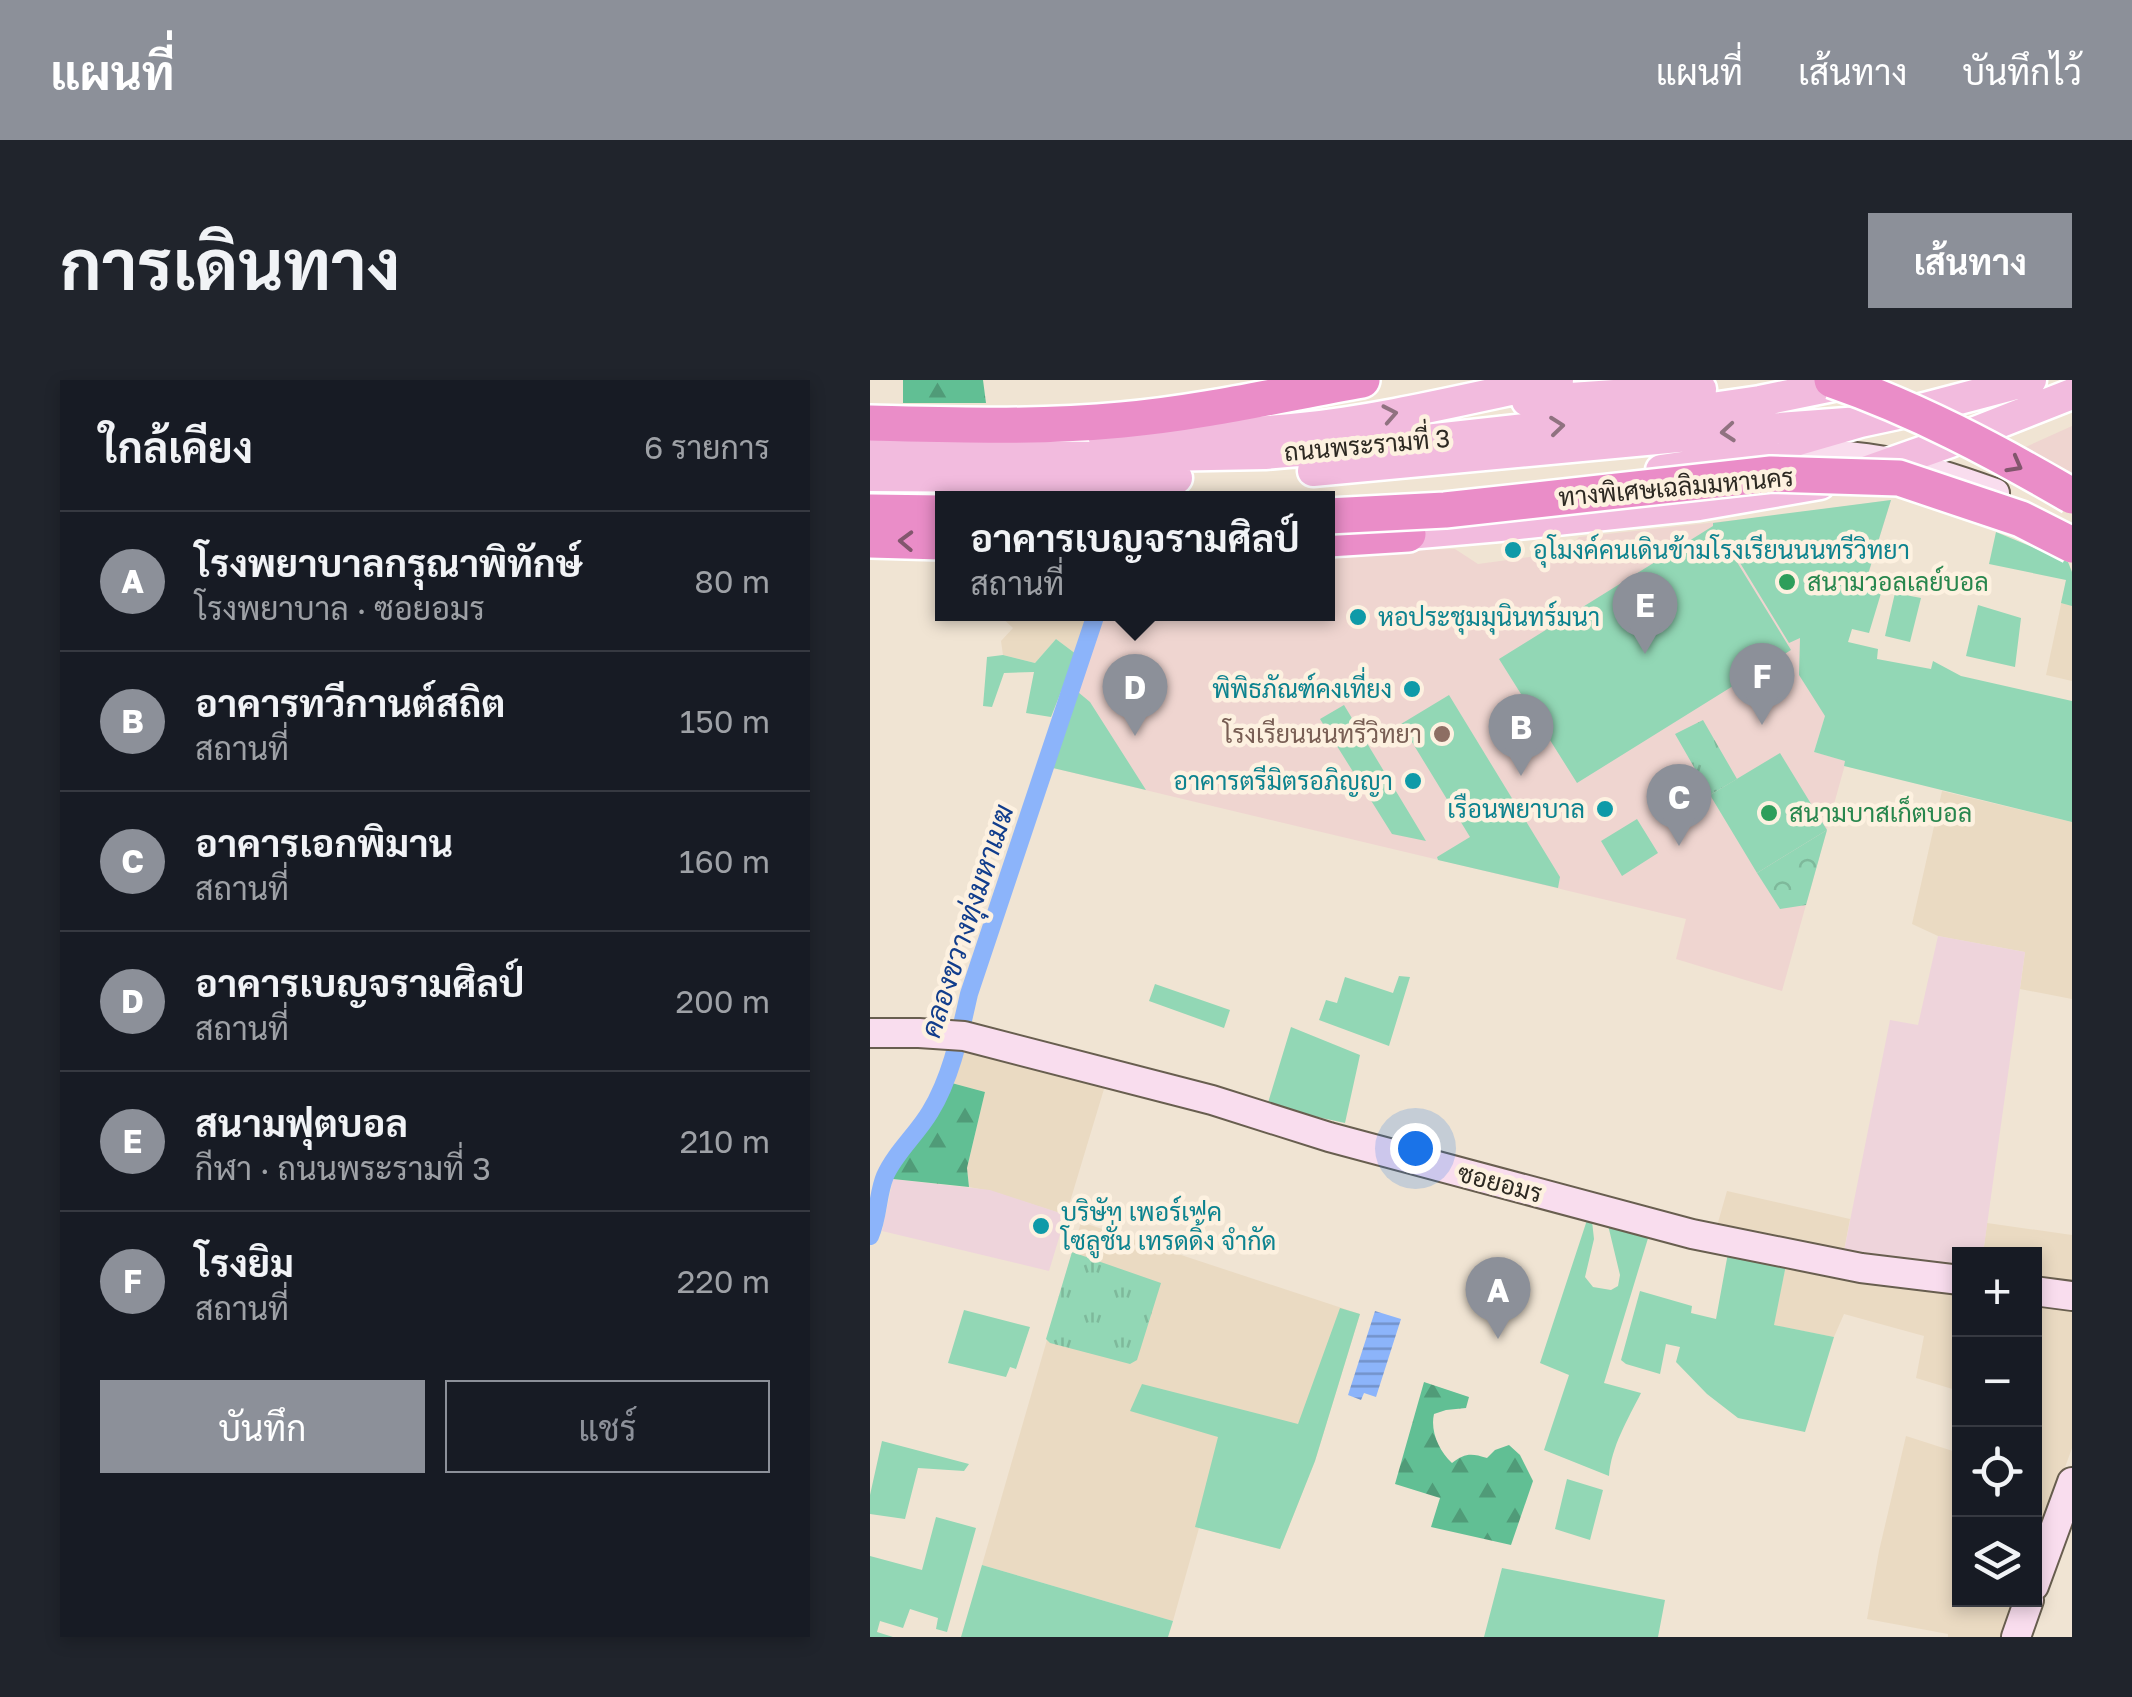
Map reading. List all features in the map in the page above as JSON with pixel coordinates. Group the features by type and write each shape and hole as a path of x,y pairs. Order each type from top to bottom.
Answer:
{"highway":[{"path":"1237,402 1294,380"},
{"path":"870,423 1084,423 1169,415 1362,380"},
{"path":"1854,380 1871,394 1931,420 2072,496"},
{"name":"ทางพิเศษเฉลิมมหานคร","path":"1335,516 1445,510 1771,474 1900,478 2021,518 2072,546"},
{"path":"870,512 935,513"},
{"path":"1335,539 1408,534"},
{"path":"870,540 935,542"}],"main road":[{"name":"ถนนพระรามที่ 3","path":"870,433 1243,433 1320,426 1558,380"},
{"path":"1429,407 1791,380"},
{"name":"ถนนพระรามที่ 3","path":"870,476 1182,478 1342,470 1427,451 1742,404 1854,380"},
{"name":"ถนนพระรามที่ 3","path":"1335,500 1440,496 1541,486 1730,460 1860,422 2031,380"},
{"name":"ถนนพระรามที่ 3","path":"1335,503 1408,534 1699,505 1788,491 1867,472 2072,394"},
{"name":"ถนนพระรามที่ 3","path":"870,455 1190,457 1319,450 1427,451 1860,422"},
{"path":"1541,486 1599,517"},
{"path":"870,497 935,498"}],"street":[{"path":"1730,460 1807,454 1898,462 2001,495 2072,531"},
{"name":"ซอยอมร","path":"870,1033 959,1035 1212,1100 1329,1136 1692,1234 1861,1268 1952,1279"},
{"path":"2042,1291 2072,1296"},
{"path":"2042,1564 2072,1482"},
{"path":"2016,1637 2027,1607"}],"shaded area":[{"path":"2072,426 2072,479 2010,454"},
{"name":"โรงเรียนนนทรีวิทยา","path":"1891,500 1814,752 1846,761 1782,991 1676,959 1686,919 1053,768 1101,621 1335,621 1335,552 1455,549 1478,564 1565,552 1579,537"},
{"path":"2066,581 2072,583 2072,681 2046,675"},
{"path":"1006,621 1092,621 1076,654 1056,639 1035,663 1003,655 1001,641 1013,628"},
{"path":"1942,791 2072,822 2072,999 2020,989 2025,952 1938,936 1912,924"},
{"path":"1938,936 2025,952 1984,1247 1952,1247 1952,1270 1843,1256 1890,1020 1918,1025"},
{"path":"963,1041 1107,1079 1066,1215 969,1187 967,1168 985,1092 948,1082"},
{"path":"893,1179 990,1190 1066,1215 1049,1271 882,1231"},
{"path":"1727,1191 1850,1219 1843,1256 1717,1226"},
{"path":"1081,1222 1360,1314 1315,1461 1280,1549 1199,1528 1173,1621 982,1565"},
{"path":"1987,1223 2072,1235 2072,1292 2042,1288 2042,1247 1984,1247"},
{"path":"1786,1265 1952,1290 1952,1389 1916,1378 1924,1336 1844,1314 1834,1337 1773,1325"},
{"path":"2042,1301 2072,1304 2072,1448 2042,1531"},
{"path":"1906,1436 1952,1451 1952,1607 2014,1607 2003,1637 1948,1637 1867,1619"}],"green space":[{"path":"903,380 983,380 986,403 903,403"},
{"path":"1891,500 1865,584 1882,590 1869,633 1852,629 1848,642 1878,649 1877,659 1931,669 1933,661 1961,676 2072,701 2072,822 1844,766 1845,761 1814,752 1825,716 1799,675 1800,638 1789,643 1734,553 1791,650 1577,783 1499,659 1713,523"},
{"path":"1996,532 2068,562 2072,572 2072,606 2061,603 2066,580 1989,564"},
{"path":"1895,593 1921,598 1910,642 1885,636"},
{"path":"1978,605 2021,618 2015,667 1966,656"},
{"path":"1056,639 1076,654 1051,717 1026,713 1034,672 1004,673 992,707 983,706 987,657 1003,655 1035,663"},
{"path":"1078,692 1090,702 1146,790 1053,768"},
{"path":"1449,695 1560,877 1558,888 1438,860 1437,857 1470,837 1401,724"},
{"path":"1344,705 1426,841 1392,834 1320,719"},
{"path":"1703,720 1737,779 1710,795 1675,734"},
{"name":"สนามบาสเก็ตบอล","path":"1780,753 1827,830 1757,873 1710,795"},
{"path":"1637,819 1658,853 1622,876 1601,841"},
{"path":"1827,830 1806,905 1780,909 1757,873"},
{"path":"1399,976 1410,977 1389,1046 1319,1020 1326,1000 1337,1003 1345,977 1393,993"},
{"path":"1155,984 1230,1010 1224,1028 1149,1001"},
{"path":"1291,1027 1360,1055 1345,1123 1267,1106"},
{"path":"948,1082 985,1092 967,1168 969,1187 893,1179 889,1175 931,1117"},
{"path":"1587,1220 1592,1221 1594,1239 1585,1277 1593,1287 1611,1290 1618,1286 1620,1275 1608,1225 1649,1235 1604,1383 1641,1393 1617,1444 1609,1476 1544,1450 1569,1375 1540,1363"},
{"path":"1072,1252 1161,1283 1137,1360 1130,1364 1046,1339"},
{"path":"1728,1253 1786,1265 1774,1325 1834,1337 1805,1432 1738,1418 1676,1362 1680,1347 1666,1344 1660,1374 1621,1360 1640,1291 1692,1306 1691,1313 1716,1319"},
{"path":"1340,1308 1360,1314 1315,1461 1280,1549 1195,1527 1218,1437 1130,1411 1142,1384 1298,1424"},
{"path":"964,1310 1030,1327 1016,1369 1010,1367 1006,1377 948,1363"},
{"path":"1424,1382 1469,1397 1466,1408 1434,1414 1437,1440 1452,1463 1468,1455 1487,1458 1509,1445 1520,1455 1533,1481 1511,1545 1431,1527 1440,1498 1395,1484"},
{"path":"882,1441 969,1464 964,1471 918,1468 905,1519 870,1514 870,1495"},
{"path":"1567,1479 1603,1490 1590,1540 1555,1529"},
{"path":"936,1517 976,1528 947,1632 936,1629 938,1618 910,1609 903,1628 880,1621 877,1632 893,1637 870,1637 870,1556 922,1570"},
{"path":"982,1565 1173,1621 1168,1637 961,1637"},
{"path":"1502,1568 1665,1600 1658,1637 1484,1637"}],"water":[{"path":"1375,1311 1401,1319 1376,1397 1364,1393 1361,1400 1348,1395"}],"waterway":[{"name":"คลองขวางทุ่งมหาเมฆ","path":"870,1236 885,1176 930,1112 949,1070 969,994 1094,621"}],"place":[{"name":"อุโมงค์คนเดินข้ามโรงเรียนนนทรีวิทยา","path":"1513,550"},
{"name":"สนามวอลเลย์บอล","path":"1787,582"},
{"name":"หอประชุมมุนินทร์มนา","path":"1358,617"},
{"name":"สนามฟุตบอล","path":"1645,654"},
{"name":"พิพิธภัณฑ์คงเที่ยง","path":"1412,689"},
{"name":"โรงยิม","path":"1762,725"},
{"name":"โรงเรียนนนทรีวิทยา","path":"1442,734"},
{"name":"อาคารเบญจรามศิลป์","path":"1135,736"},
{"name":"อาคารทวีกานต์สถิต","path":"1521,776"},
{"name":"อาคารตรีมิตรอภิญญา","path":"1413,781"},
{"name":"เรือนพยาบาล","path":"1605,809"},
{"name":"สนามบาสเก็ตบอล","path":"1769,813"},
{"name":"อาคารเอกพิมาน","path":"1679,846"},
{"name":"บริษัท เพอร์เฟค โซลูชั่น เทรดดิ้ง จำกัด","path":"1041,1226"},
{"name":"โรงพยาบาลกรุณาพิทักษ์","path":"1498,1339"}]}
